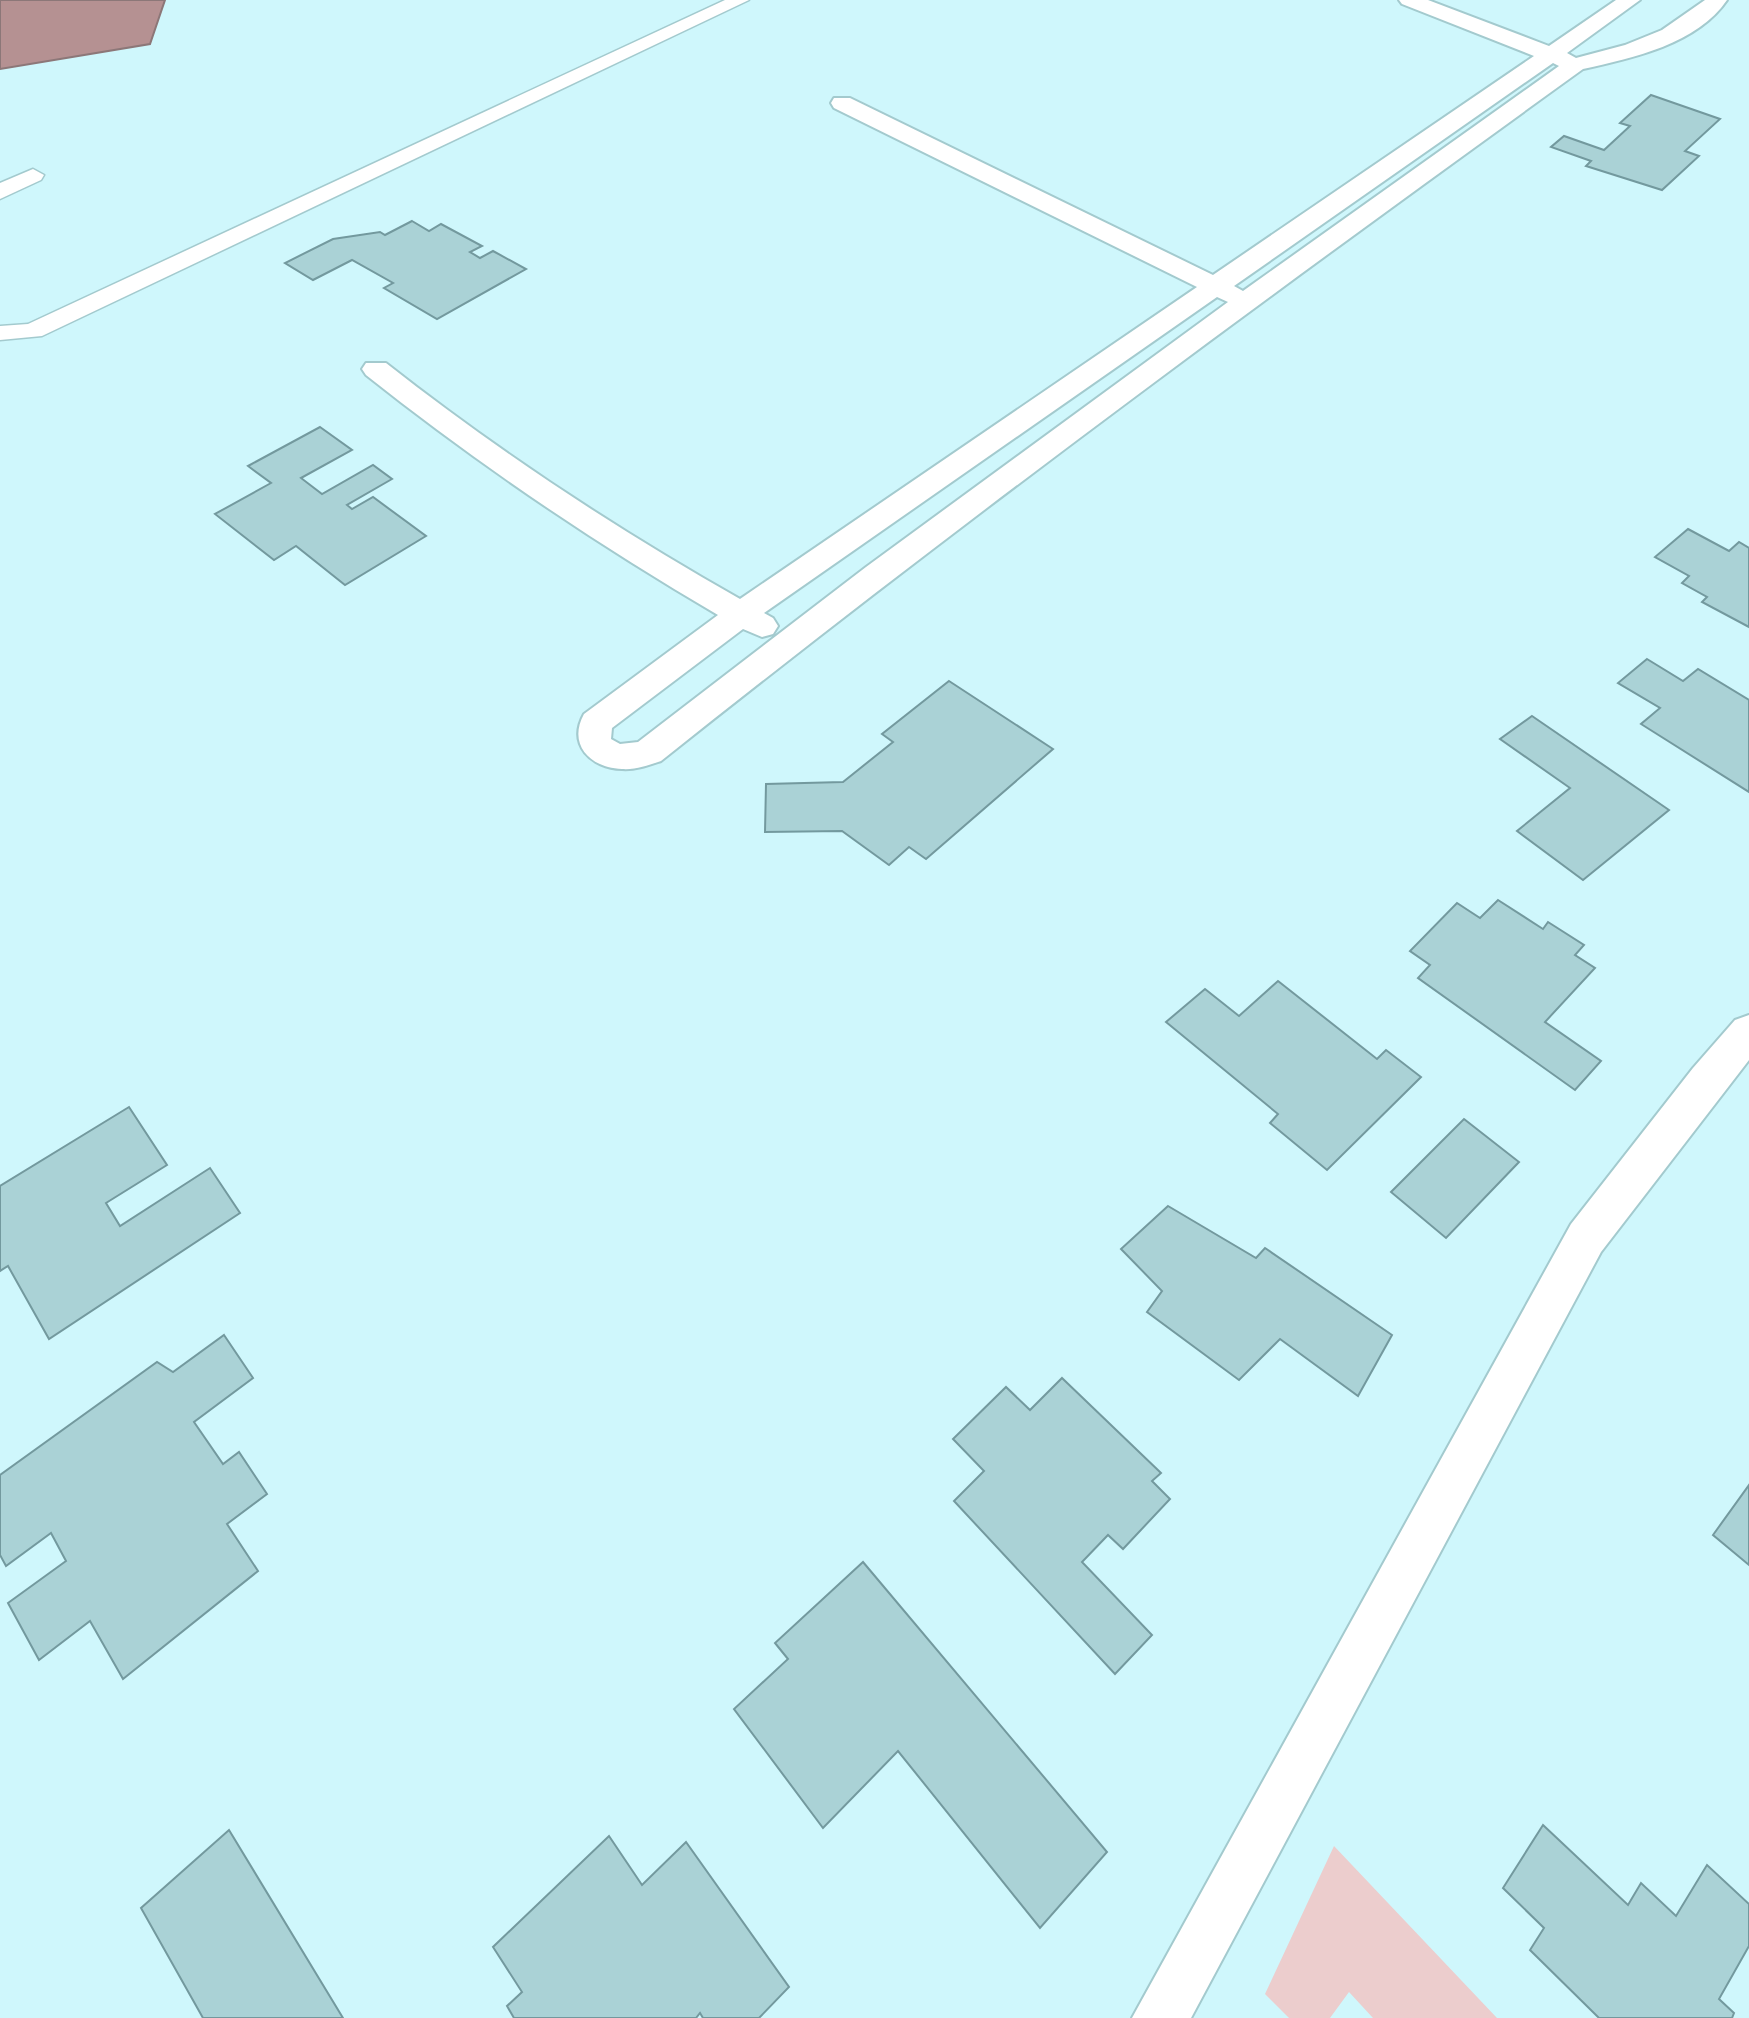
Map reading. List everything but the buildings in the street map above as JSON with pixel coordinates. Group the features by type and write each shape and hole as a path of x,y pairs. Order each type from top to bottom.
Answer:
{"street":[{"path":"1409,0 1576,64"},
{"path":"1685,27 1641,9 1550,55 741,614 596,723 594,743 606,754 626,759 649,752 788,641 1245,301 1576,64 1637,48 1685,27 1717,0"},
{"path":"842,103 1245,301"},
{"path":"376,369 442,422 523,481 788,641"},
{"path":"1160,2018 1586,1238 1665,1133 1749,1032"}],"lane":[{"path":"0,333 33,331 740,0"},
{"path":"0,192 33,175"}],"shaded area":[{"path":"0,0 165,0 150,44 0,69"},
{"path":"1334,1846 1497,2018 1373,2018 1349,1992 1330,2018 1289,2018 1265,1994"}]}
